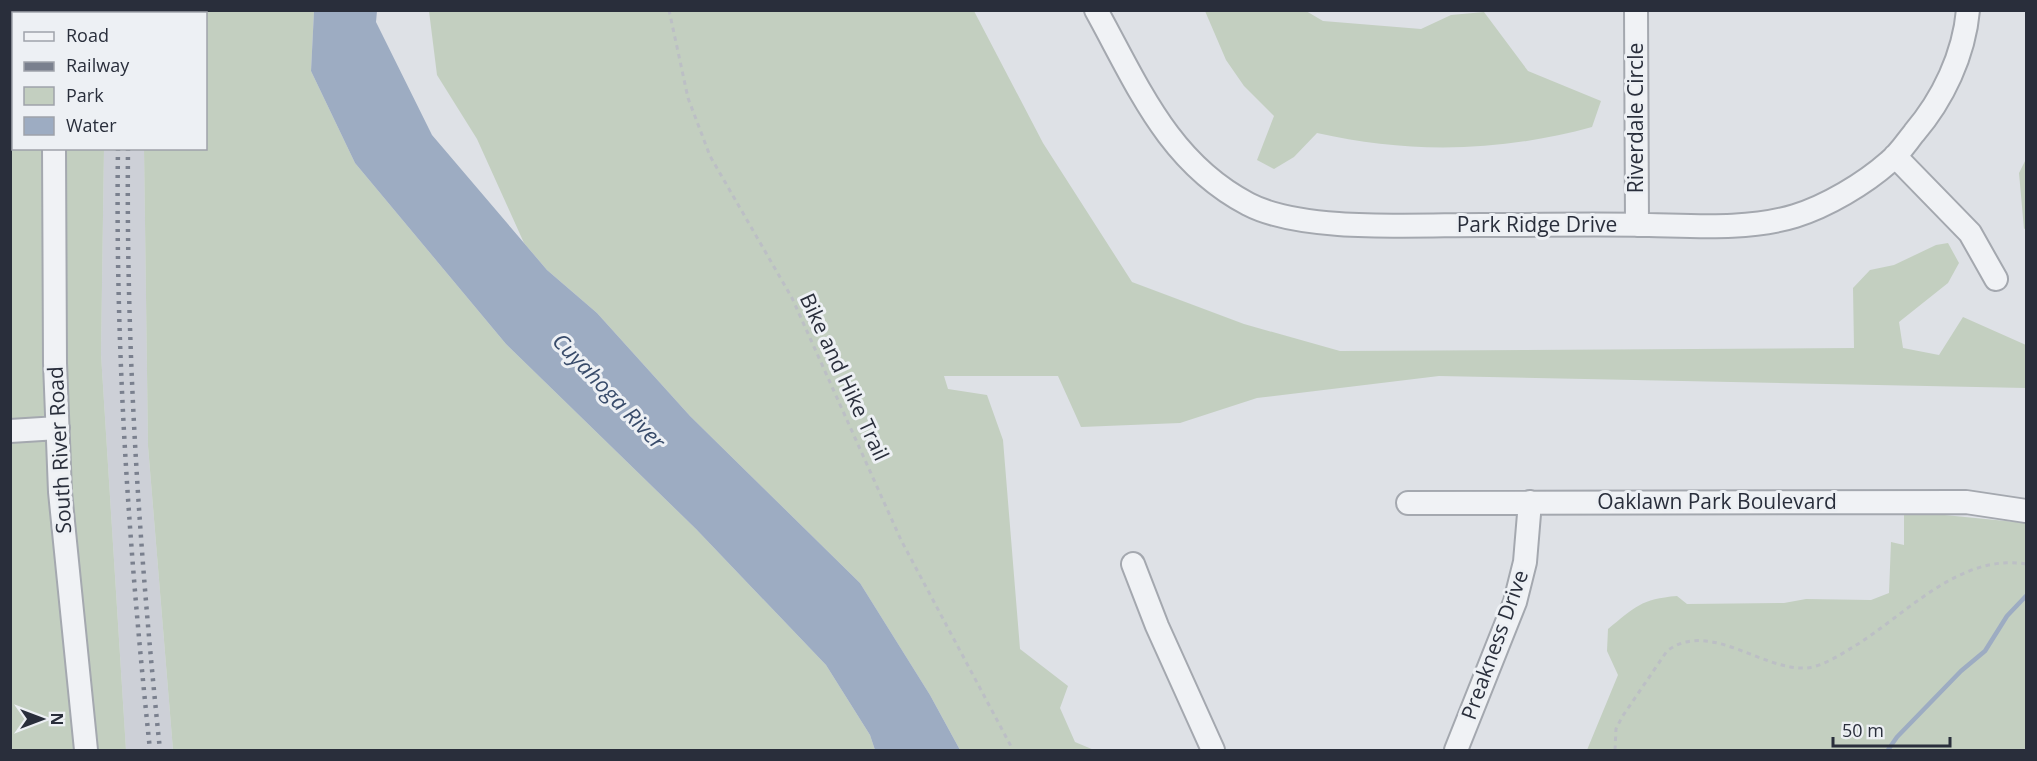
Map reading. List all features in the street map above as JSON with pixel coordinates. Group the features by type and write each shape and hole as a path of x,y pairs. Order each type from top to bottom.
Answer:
{"street":[{"name":"Park Ridge Drive","path":"1096,10 1147,102 1179,152 1218,187 1251,206 1330,224 1637,225 1757,223 1796,216 1844,193 1895,156 1927,118 1954,68 1966,35 1968,10"},
{"name":"Riverdale Circle","path":"1636,10 1637,225"},
{"name":"South River Road","path":"54,150 58,428 68,587 86,750"},
{"path":"1895,156 1970,233 1996,279"},
{"path":"10,431 58,428"},
{"name":"Preakness Drive","path":"1456,750 1515,602 1526,562 1530,502"},
{"name":"Oaklawn Park Boulevard","path":"1408,503 1966,502 2026,511"},
{"path":"1133,564 1157,626 1213,750"}],"path":[{"name":"Bike and Hike Trail","path":"669,10 688,98 710,156 792,298 901,540 1013,750"},
{"path":"1615,750 1616,729 1622,717 1666,651 1676,644 1717,642 1759,658 1806,668 1837,657 1969,571 1999,563 2026,564"}],"shaded area":[{"path":"104,150 144,150 148,446 173,750 126,750 101,354"}],"green space":[{"path":"10,11 107,11 12,12 12,150 104,150 101,354 126,750 11,750"},
{"path":"314,11 311,71 355,163 506,344 696,529 826,665 870,735 875,750 173,750 148,446 144,150 207,150 207,12 146,12"},
{"path":"429,11 974,11 1043,143 1132,282 1244,324 1340,351 1854,348 1853,288 1870,270 1894,265 1936,245 1948,243 1959,263 1948,283 1899,322 1903,348 1939,355 1963,317 2026,345 2026,388 1439,376 1257,398 1180,423 1081,427 1058,376 944,376 948,389 987,395 1003,440 1020,649 1068,686 1060,708 1075,742 1094,750 960,750 930,695 860,583 690,416 597,313 547,270 524,243 477,139 437,75"},
{"path":"1205,11 1306,11 1323,21 1421,29 1451,15 1484,12 1528,71 1601,101 1592,127 1524,141 1489,145 1420,147 1351,140 1317,133 1294,157 1274,169 1257,160 1274,116 1244,86 1226,60"},
{"path":"2026,159 2026,228 2024,229 2019,173"},
{"path":"1904,511 2026,523 2026,750 1587,750 1618,675 1607,651 1608,629 1625,615 1646,602 1677,596 1687,604 1784,603 1806,599 1871,600 1889,593 1891,542 1904,545"}],"water":[{"name":"Cuyahoga River","path":"314,11 377,11 376,22 432,135 547,270 597,313 690,416 860,583 930,695 960,750 875,750 870,735 826,665 696,529 506,344 355,163 311,71"}],"waterway":[{"path":"1888,750 1897,737 1961,671 1985,651 2007,616 2026,596"}],"railway":[{"path":"118,150 121,375 130,525 150,750"},
{"path":"128,150 129,299 135,450 160,750"}]}
